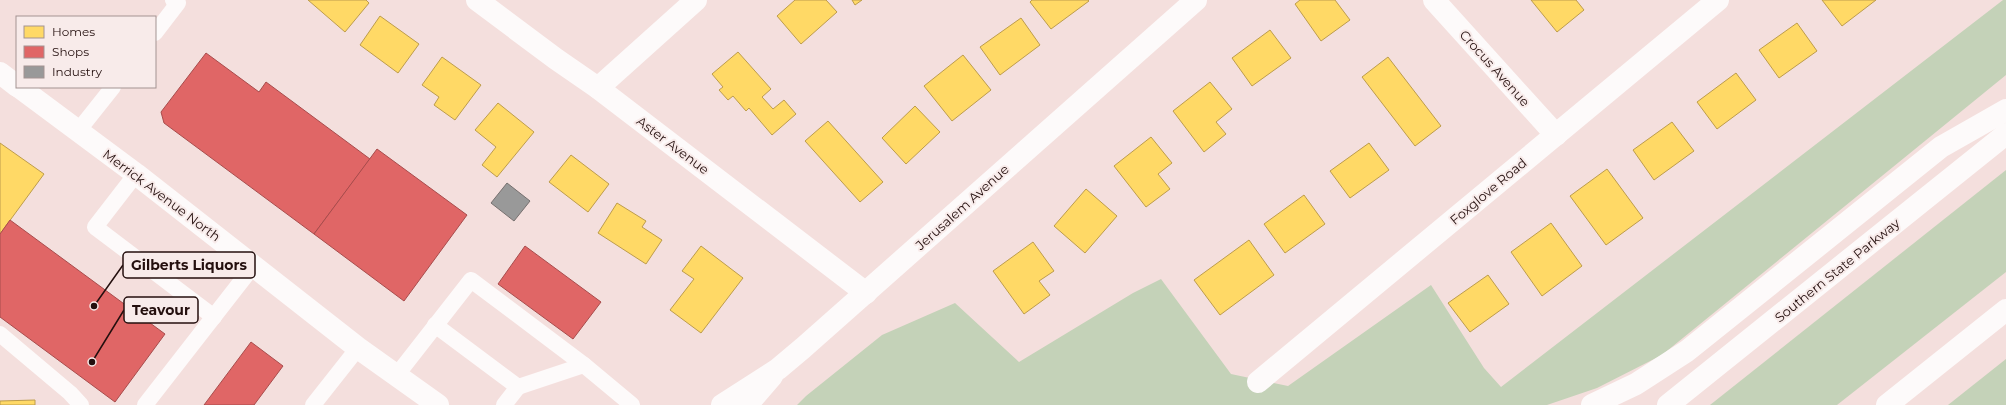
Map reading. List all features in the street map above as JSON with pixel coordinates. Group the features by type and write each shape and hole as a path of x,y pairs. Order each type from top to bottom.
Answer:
{"main road":[{"name":"Aster Avenue","path":"477,0 556,59 598,88 866,293"},
{"path":"598,88 696,0"},
{"name":"Jerusalem Avenue","path":"722,405 778,369 866,293 1196,0"},
{"name":"Crocus Avenue","path":"1434,0 1556,135"},
{"name":"Foxglove Road","path":"1258,382 1718,0"},
{"name":"Merrick Avenue North","path":"0,73 16,85"},
{"name":"Merrick Avenue North","path":"21,88 136,174 358,348 438,405"},
{"path":"1592,405 1636,384 1686,351 1942,147 2006,110"},
{"name":"Southern State Parkway","path":"1668,405 2006,134"},
{"path":"1888,405 2006,310"},
{"path":"747,405 778,369"}],"lane":[{"path":"156,32 178,4 174,0"},
{"path":"78,131 112,88"},
{"path":"136,174 95,227 214,317"},
{"path":"144,405 254,265"},
{"path":"396,376 471,280 584,365 632,405"},
{"path":"436,325 518,387"},
{"path":"0,334 70,393 81,405"},
{"path":"313,405 358,348"},
{"path":"504,405 518,387 584,365"}],"green space":[{"path":"2003,0 2006,0 2006,75 1662,355 1597,388 1547,405 797,405 806,396 882,335 955,303 1019,362 1133,293 1161,279 1231,374 1288,386 1431,285 1484,368 1501,387"},
{"path":"2006,170 2006,272 1837,405 1710,405"},
{"path":"2006,359 2006,405 1948,405"}],"building: Homes":[{"path":"308,0 366,0 369,3 345,32"},
{"path":"795,0 826,0 837,12 801,44 777,16"},
{"path":"852,0 862,0 855,5"},
{"path":"1032,0 1089,1 1051,29 1030,2"},
{"path":"1300,0 1335,0 1350,20 1321,41 1295,4"},
{"path":"1531,0 1576,0 1584,10 1557,32"},
{"path":"1822,0 1876,0 1842,26"},
{"path":"380,16 419,44 398,73 360,45"},
{"path":"1021,18 1040,45 1000,75 980,47"},
{"path":"1797,23 1817,51 1779,78 1759,50"},
{"path":"1270,30 1291,58 1252,86 1232,58"},
{"path":"738,52 771,89 762,97 773,109 784,100 796,114 772,135 749,108 746,111 733,96 728,100 719,90 723,87 712,74"},
{"path":"963,55 991,90 952,121 924,86"},
{"path":"442,57 481,85 455,120 434,105 439,97 422,85"},
{"path":"1388,57 1441,126 1415,146 1362,77"},
{"path":"1736,73 1756,100 1717,129 1697,102"},
{"path":"1210,82 1232,109 1216,122 1226,134 1204,152 1173,111"},
{"path":"498,103 534,132 497,177 482,165 496,147 475,130"},
{"path":"915,106 940,132 906,164 882,138"},
{"path":"828,121 883,182 860,202 805,141"},
{"path":"1672,122 1694,151 1654,180 1633,150"},
{"path":"1151,137 1172,163 1158,174 1170,189 1146,207 1114,166"},
{"path":"0,143 44,174 0,234"},
{"path":"1369,143 1389,170 1350,198 1330,171"},
{"path":"571,155 609,184 588,212 549,182"},
{"path":"1607,169 1643,218 1606,245 1570,196"},
{"path":"1086,189 1117,216 1085,253 1054,226"},
{"path":"1304,195 1325,224 1285,253 1264,224"},
{"path":"617,203 646,221 642,227 662,240 646,264 598,233"},
{"path":"1551,223 1582,266 1542,296 1511,252"},
{"path":"1249,240 1274,275 1220,315 1194,280"},
{"path":"1033,242 1054,271 1039,281 1050,295 1024,314 993,271"},
{"path":"701,246 743,278 701,333 670,310 694,279 682,271"},
{"path":"1488,275 1509,304 1470,332 1448,303"},
{"path":"35,400 35,405 0,405 0,401"}],"building: Shops":[{"path":"206,53 259,92 266,82 370,159 314,234 164,123 161,112"},
{"path":"377,149 467,215 404,301 314,234"},
{"path":"10,220 165,334 115,402 0,317 0,234"},
{"path":"525,246 601,302 573,339 498,284"},
{"path":"251,342 283,366 254,405 204,405"}],"building: Industry":[{"path":"507,183 530,201 514,221 491,203"}],"place":[{"name":"Gilberts Liquors","path":"94,306"},
{"name":"Teavour","path":"92,362"}]}
